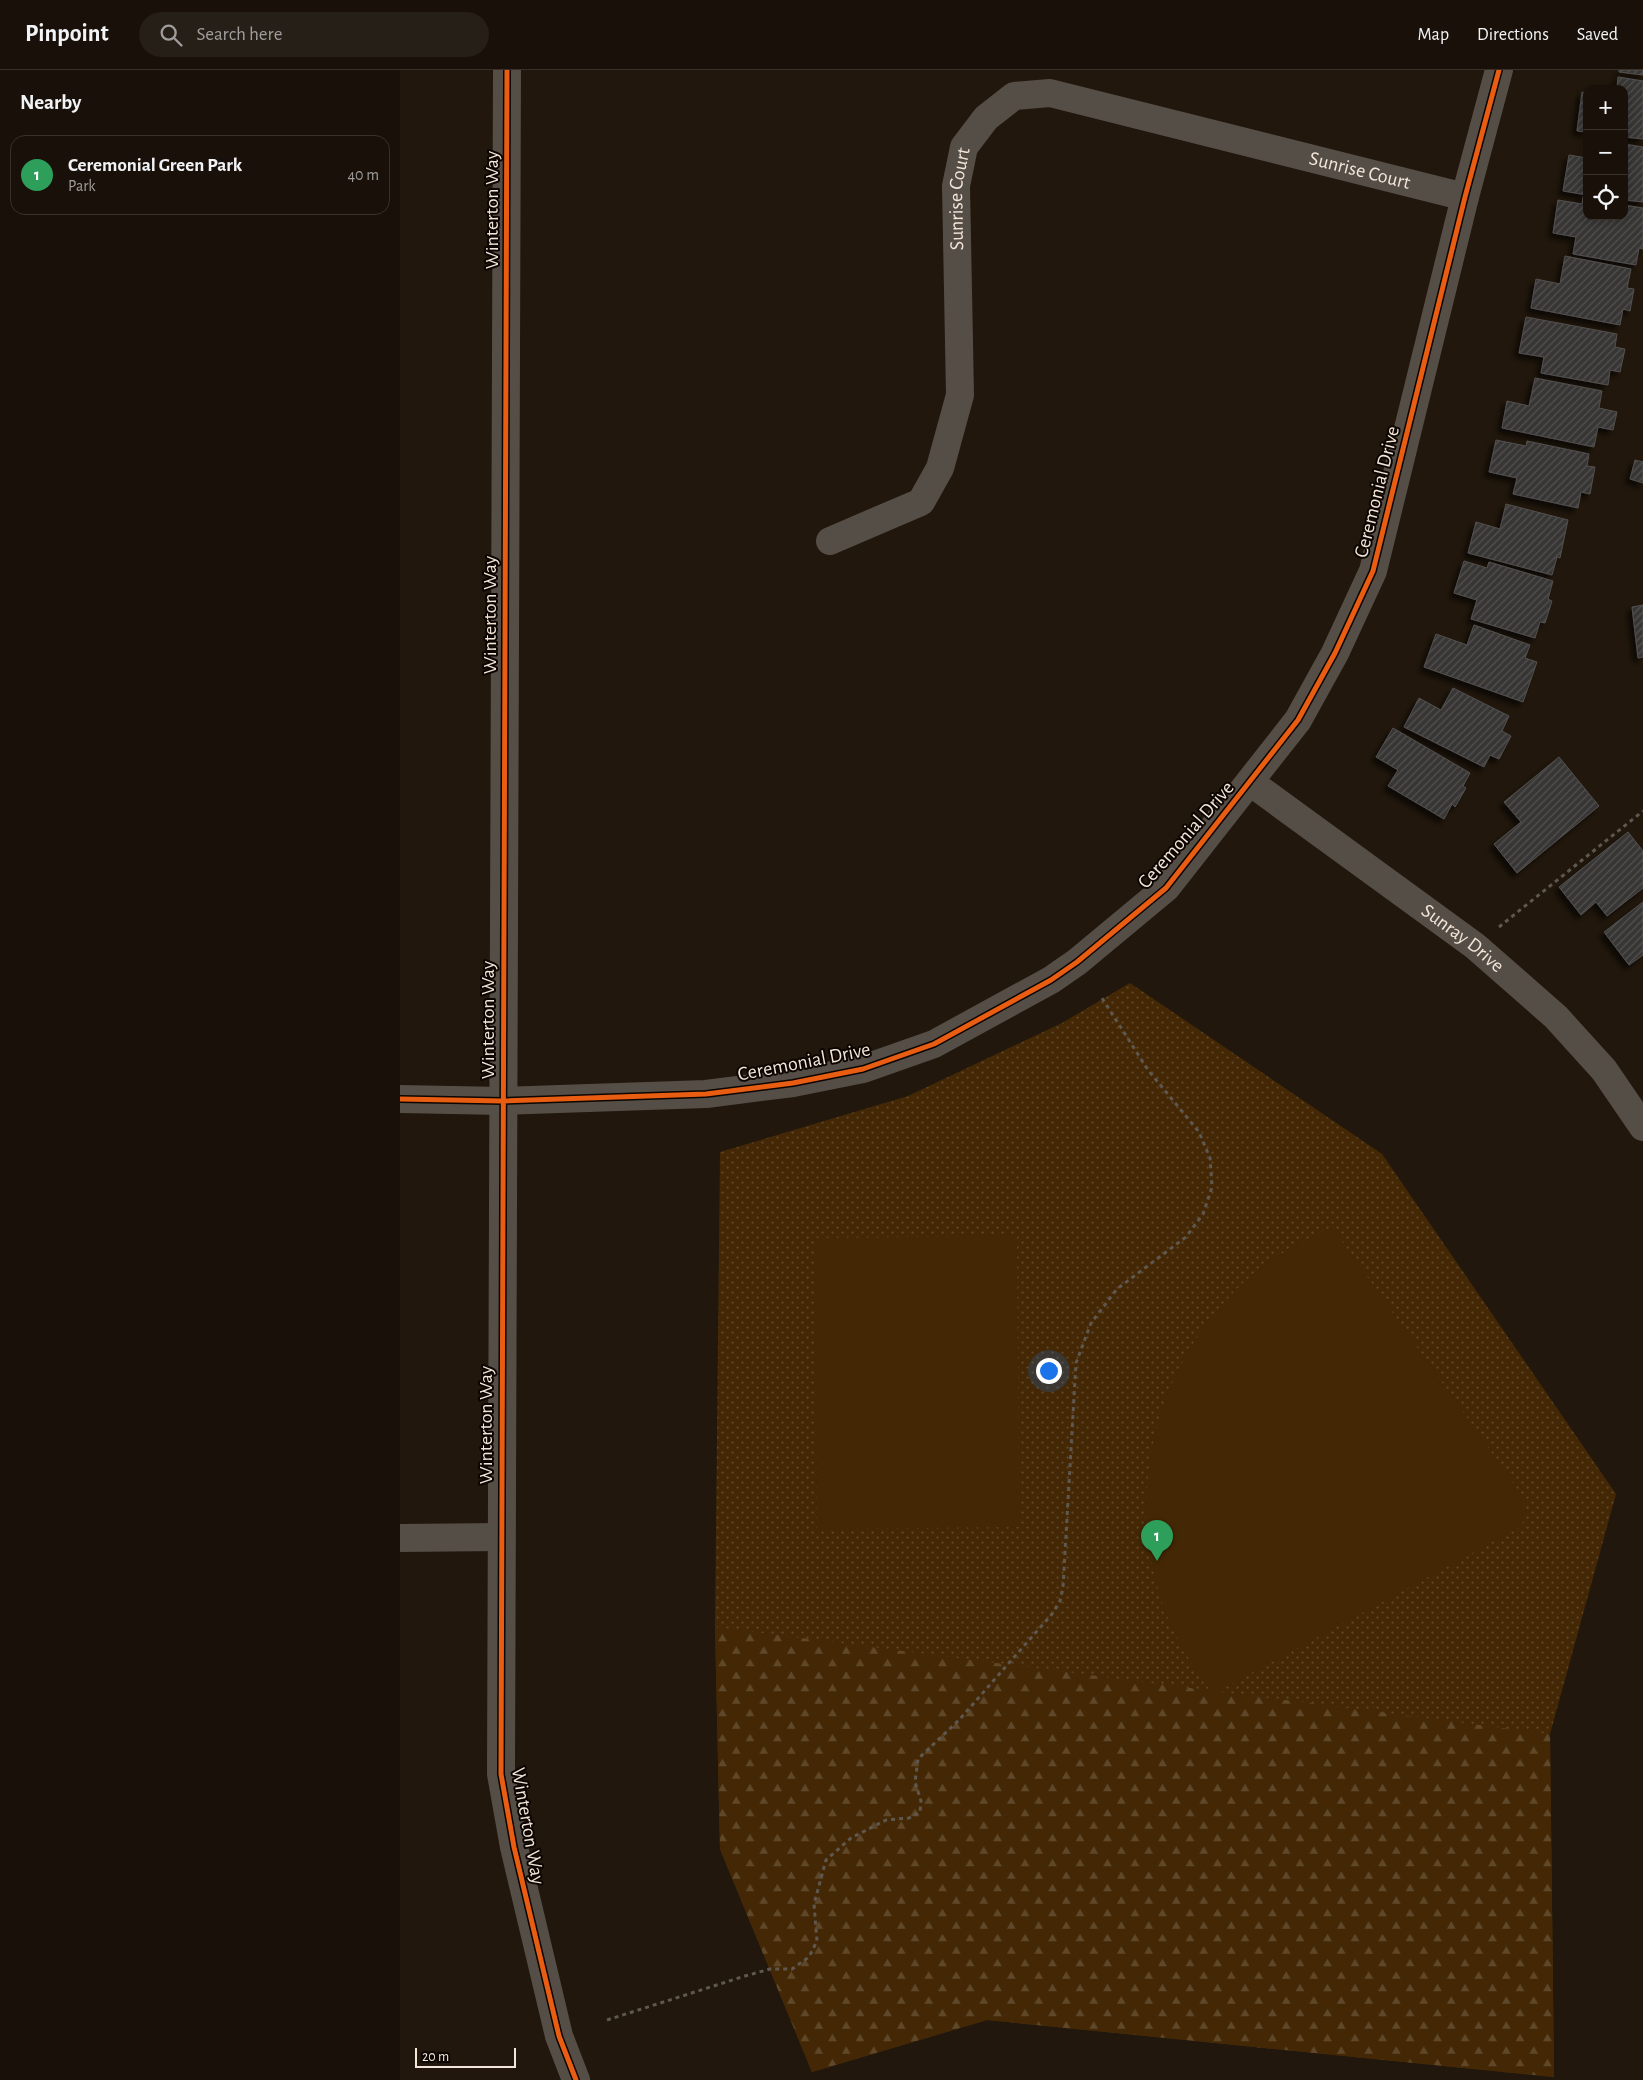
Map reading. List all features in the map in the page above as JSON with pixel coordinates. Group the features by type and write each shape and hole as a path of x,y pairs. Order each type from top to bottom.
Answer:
{"street":[{"name":"Winterton Way","path":"507,70 501,1774 514,1847 559,2036 576,2080"},
{"name":"Ceremonial Drive","path":"400,1099 503,1101 706,1094 793,1083 863,1069 934,1044 1051,980 1077,962 1166,888 1298,720 1335,653 1373,571 1465,197 1499,70"},
{"name":"Sunrise Court","path":"830,541 921,502 940,468 960,395 956,186 964,147 986,118 1014,96 1050,93 1465,197"},
{"name":"Sunray Drive","path":"1250,782 1475,946 1556,1017 1604,1070 1643,1127"},
{"path":"400,1538 501,1536"}],"path":[{"path":"1475,946 1643,812"},
{"path":"607,2020 770,1969 792,1969 809,1957 817,1941 814,1904 826,1860 851,1838 886,1820 909,1818 920,1812 921,1801 914,1782 918,1759 959,1720 1052,1614 1060,1601 1063,1588 1076,1363 1091,1323 1117,1289 1186,1237 1203,1214 1212,1187 1210,1158 1199,1132 1148,1070 1100,995"}],"green space":[{"path":"1130,983 1382,1154 1616,1494 1550,1734 1554,2077 987,2020 812,2072 720,1849 715,1627 720,1152 908,1096 1062,1023"},
{"path":"1332,1227 1526,1501 1522,1526 1213,1694 1177,1638 1166,1615 1151,1559 1147,1516 1148,1473 1156,1430 1169,1390 1188,1351 1213,1316 1243,1283 1263,1266 1297,1245"},
{"path":"1017,1236 1019,1527 817,1529 815,1238"},
{"path":"715,1627 1550,1734 1554,2077 987,2020 812,2072 720,1849"}],"building":[{"path":"1619,70 1643,70 1643,75 1619,72"},
{"path":"1618,77 1643,81 1643,139 1628,137 1628,85 1617,85"},
{"path":"1582,92 1583,132 1577,131"},
{"path":"1628,145 1643,147 1643,202 1628,200"},
{"path":"1569,155 1583,157 1583,194 1563,191"},
{"path":"1583,197 1583,220 1628,220 1628,206 1643,208 1643,249 1639,248 1636,265 1573,254 1576,237 1553,233 1558,200 1582,204"},
{"path":"1565,256 1631,269 1627,288 1634,289 1630,311 1623,309 1620,325 1531,308 1536,279 1560,284"},
{"path":"1526,317 1617,334 1615,347 1625,349 1620,372 1610,370 1608,385 1541,373 1544,357 1519,353"},
{"path":"1535,378 1602,391 1599,408 1617,412 1613,430 1598,427 1594,447 1502,428 1507,401 1529,406"},
{"path":"1496,440 1526,446 1527,441 1589,454 1587,466 1595,467 1590,494 1581,492 1578,508 1513,494 1517,478 1489,472"},
{"path":"1635,460 1643,462 1643,483 1630,479"},
{"path":"1506,504 1568,520 1560,558 1557,557 1552,575 1468,553 1476,522 1500,529"},
{"path":"1464,561 1487,568 1489,562 1553,581 1548,599 1552,601 1545,623 1540,622 1535,638 1471,619 1477,600 1454,593"},
{"path":"1643,605 1643,657 1638,658 1632,607"},
{"path":"1474,625 1530,645 1525,658 1537,662 1523,702 1424,667 1436,634 1467,645"},
{"path":"1453,688 1509,716 1502,731 1511,736 1499,759 1490,755 1484,767 1404,727 1419,698 1441,710"},
{"path":"1393,728 1470,773 1463,786 1466,788 1455,807 1452,804 1444,819 1388,786 1398,770 1376,757"},
{"path":"1559,757 1599,806 1517,873 1494,844 1521,822 1504,802"},
{"path":"1628,832 1643,851 1643,888 1607,916 1596,902 1581,915 1559,887"},
{"path":"1643,902 1643,955 1629,965 1604,932"}],"cycle path":[{"path":"507,70 501,1774 514,1847 559,2036 576,2080"},
{"path":"400,1099 503,1101 706,1094 793,1083 863,1069 934,1044 1051,980 1077,962 1166,888 1298,720 1335,653 1373,571 1465,197 1499,70"}],"place":[{"name":"Ceremonial Green Park","path":"1157,1561"}]}
